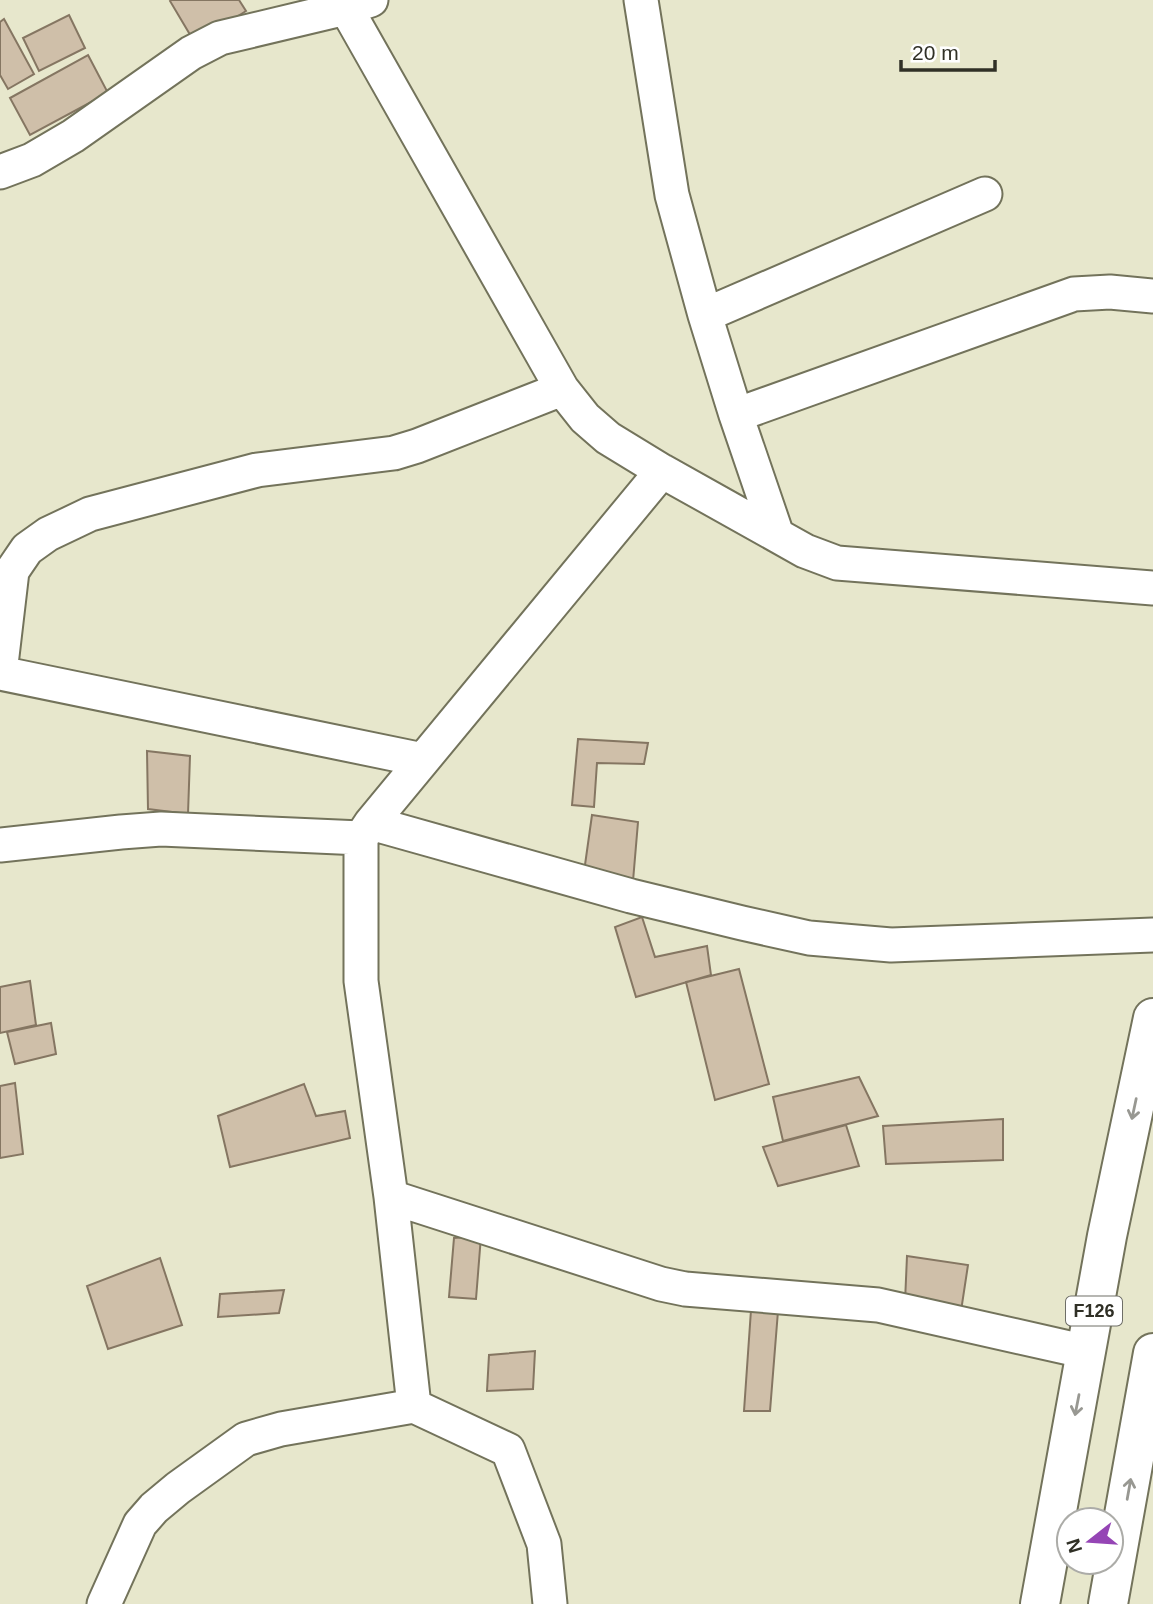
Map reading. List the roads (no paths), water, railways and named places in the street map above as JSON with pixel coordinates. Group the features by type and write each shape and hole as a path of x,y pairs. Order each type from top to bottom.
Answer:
{"main road":[{"name":"F126","path":"1040,1604 1107,1236 1153,1018"},
{"path":"1108,1604 1153,1353"}],"street":[{"path":"641,0 672,195 705,315 777,536"},
{"path":"0,172 32,160 73,136 191,53 220,38 358,4 562,389 585,418 608,439 777,536 805,551 837,563 1153,588"},
{"path":"705,315 985,194"},
{"path":"736,415 1074,294 1110,292 1153,296"},
{"path":"423,760 0,673 12,571 27,549 48,534 89,514 257,470 394,453 562,389"},
{"path":"414,1406 391,1197 361,981 366,831 662,471"},
{"path":"0,845 161,829 366,831 809,937 891,945 1153,935"},
{"path":"391,1197 661,1284 685,1289 878,1305 1087,1352"},
{"path":"104,1604 140,1524 178,1488 246,1439 281,1429 414,1406 508,1450 544,1544 550,1604"}]}
